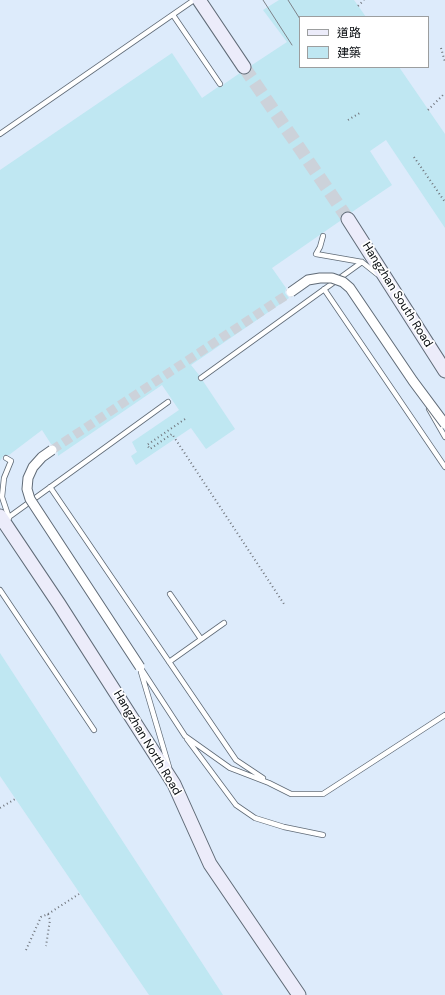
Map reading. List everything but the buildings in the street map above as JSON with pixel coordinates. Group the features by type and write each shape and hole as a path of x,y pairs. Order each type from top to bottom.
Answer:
{"street":[{"path":"199,0 244,67"},
{"name":"Hangzhan South Road","path":"348,219 445,371"},
{"path":"291,292 308,280 332,278 344,282 350,288 413,381 445,424"},
{"path":"52,450 42,457 33,467 28,478 27,489 30,499 140,667"},
{"name":"Hangzhan North Road","path":"5,516 18,542 174,784 210,864 299,995"}],"lane":[{"path":"0,134 194,0"},
{"path":"173,15 220,84"},
{"path":"322,236 320,246 316,254 362,262 392,286"},
{"path":"201,378 362,262"},
{"path":"324,289 445,467"},
{"path":"413,381 445,437"},
{"path":"6,458 11,461 4,478 2,497 5,516 50,487 168,402"},
{"path":"50,487 236,760 269,783"},
{"path":"0,590 94,730"},
{"path":"170,594 201,639"},
{"path":"169,662 224,623"},
{"path":"140,667 185,736 236,805 255,818 284,827 324,835"},
{"path":"140,667 174,784"},
{"path":"185,736 230,768 269,783 291,794 323,794 445,715"}],"path":[{"path":"358,6 364,0"},
{"path":"441,48 445,62"},
{"path":"428,110 445,93"},
{"path":"348,120 360,113"},
{"path":"414,157 445,202"},
{"path":"185,419 147,445 150,449 172,434 284,604"},
{"path":"0,808 15,799"},
{"path":"26,950 40,917 48,914 79,894"},
{"path":"46,946 50,920 48,914"}],"shaded area":[{"path":"0,0 445,0 445,995 0,995"}],"tunnel":[{"path":"244,67 348,219"},
{"path":"52,450 291,292"}],"tram line":[{"path":"263,0 292,45"},
{"path":"288,0 299,17"}]}
